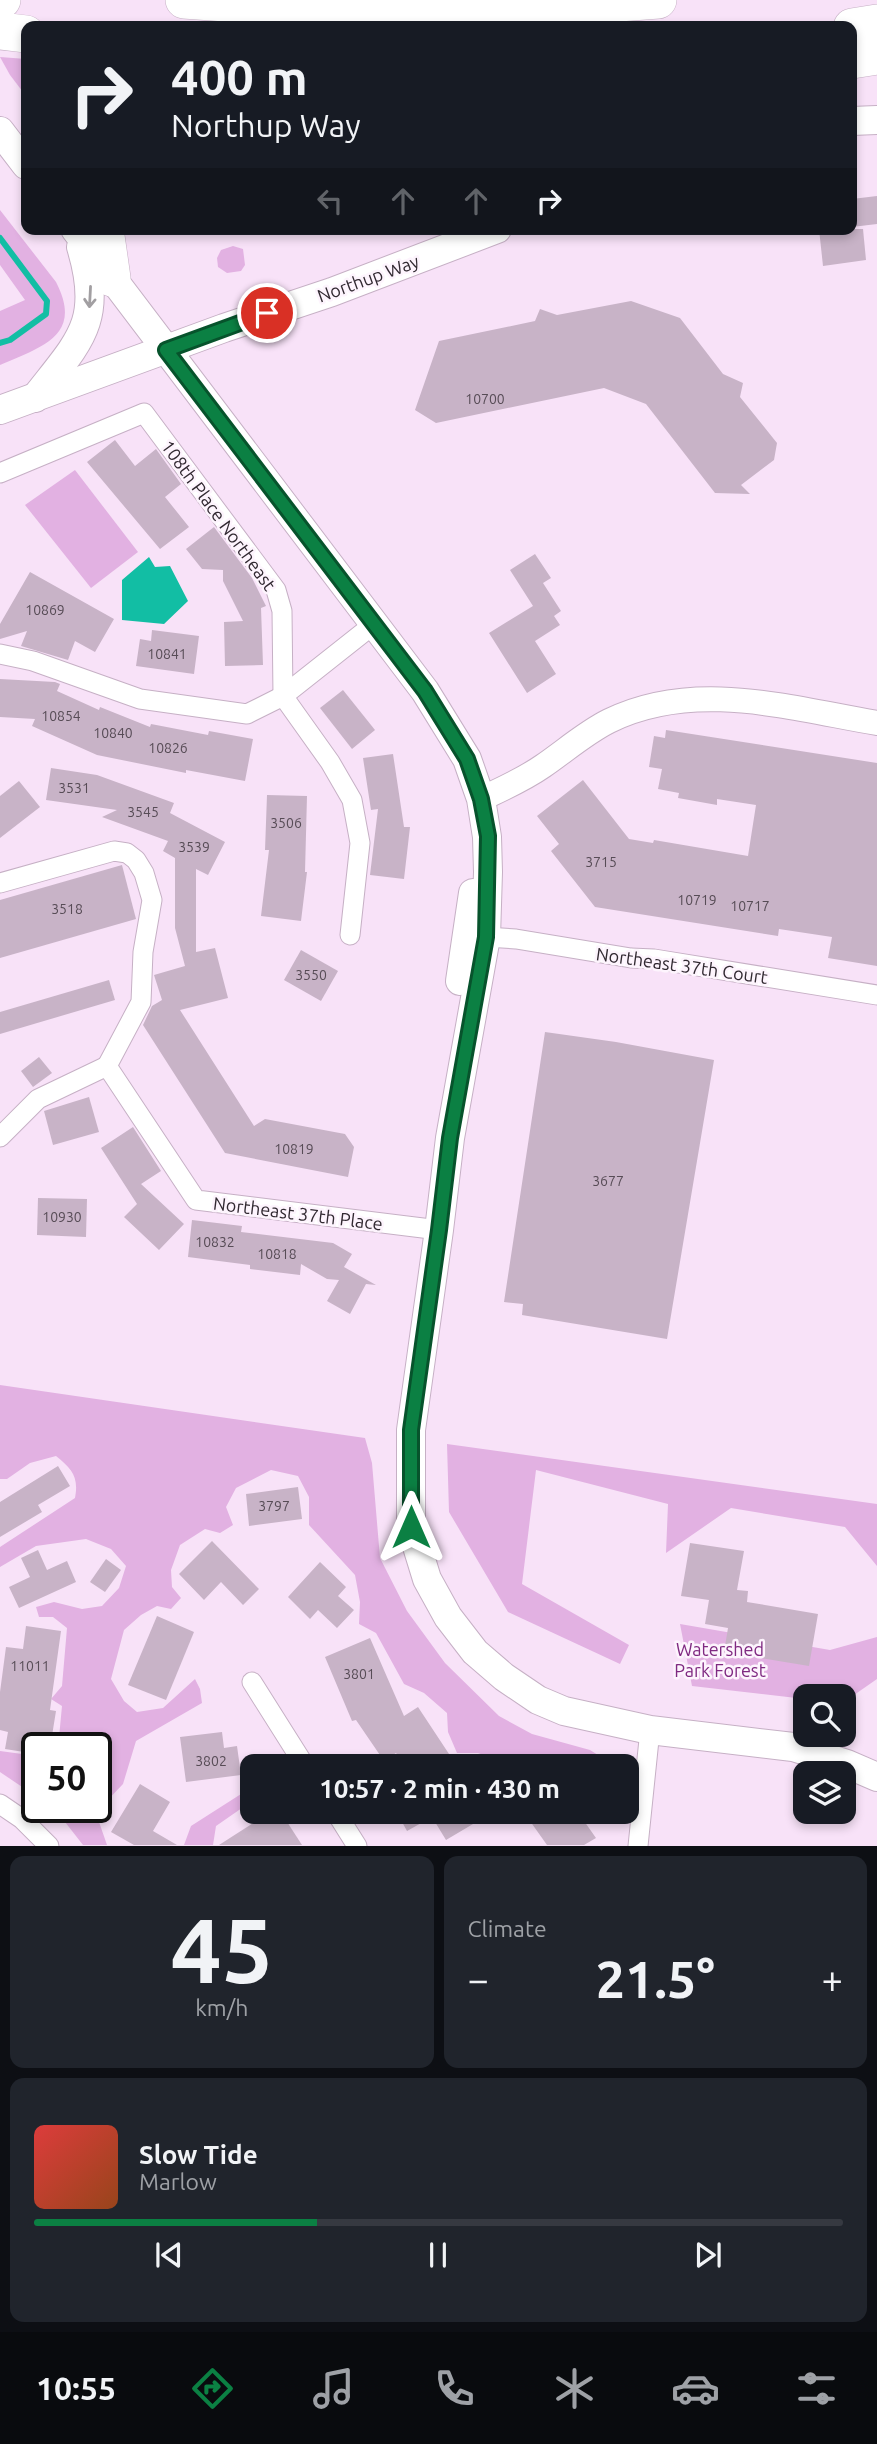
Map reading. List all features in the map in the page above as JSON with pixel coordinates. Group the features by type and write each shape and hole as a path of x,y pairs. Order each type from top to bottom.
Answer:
{"highway":[{"path":"184,0 290,6 463,8 582,6 658,0"},
{"path":"857,26 877,23"},
{"path":"0,31 21,33"},
{"path":"857,59 877,56"},
{"path":"89,235 112,278"}],"main road":[{"path":"857,121 877,120"},
{"path":"0,131 21,158"},
{"path":"35,398 85,328 89,313 90,280 86,235"},
{"name":"Northup Way","path":"0,410 224,328 344,288 481,235"},
{"path":"112,278 425,691 467,759 481,799 488,836 486,937 450,1138 411,1430 411,1527 427,1579 448,1617 475,1652 504,1677 538,1700 564,1711 650,1730 793,1747 847,1764 877,1777"},
{"path":"450,1138 450,1062 453,1036 469,913 480,859 488,836"}],"street":[{"name":"108th Place Northeast","path":"0,472 144,413 276,590 282,611 283,696"},
{"path":"0,654 33,662 140,699 247,714 283,696 374,624"},
{"path":"283,696 330,762 352,800 360,843 350,935"},
{"path":"481,799 519,781 608,721 650,704 665,701 715,697 877,723"},
{"path":"0,883 114,851 127,853 136,860 144,873 152,900 143,953 141,1002 107,1066 38,1099 0,1137"},
{"name":"Northeast 37th Court","path":"486,937 654,959 877,995"},
{"name":"Northeast 37th Place","path":"107,1066 196,1200 439,1230"},
{"path":"252,1682 297,1754"},
{"path":"638,1846 650,1730"},
{"path":"0,1804 22,1819 49,1846"},
{"path":"343,1824 356,1846"}],"green space":[{"path":"0,57 21,59 21,89"},
{"path":"0,210 56,282 65,315 54,337 30,352 0,365 0,311 25,300 0,265"},
{"path":"233,246 243,249 245,265 241,271 227,273 218,267 217,258 221,250"},
{"path":"75,470 138,552 91,588 25,505"},
{"path":"0,1385 365,1438 372,1463 380,1558 407,1611 445,1663 499,1716 532,1734 596,1754 457,1753 448,1732 447,1713 424,1693 404,1684 376,1633 359,1624 360,1602 355,1575 309,1525 309,1497 298,1476 271,1470 236,1488 226,1507 233,1525 220,1533 205,1529 180,1545 171,1570 172,1587 181,1598 171,1609 157,1606 141,1615 124,1630 111,1679 124,1701 137,1712 163,1708 195,1679 202,1703 136,1741 123,1784 112,1796 112,1732 60,1732 62,1706 51,1699 62,1686 67,1628 53,1617 39,1617 36,1607 54,1602 82,1609 102,1606 119,1588 126,1566 111,1549 86,1539 36,1546 0,1567 0,1547 75,1498 76,1484 73,1474 56,1456 30,1463 7,1479 0,1479"},
{"name":"Watershed Park Forest","path":"447,1444 877,1504 877,1566 845,1527 731,1508 666,1553 668,1504 536,1470 522,1584 629,1645 620,1664 508,1612 449,1512"},
{"name":"Watershed Park Forest","path":"680,1624 830,1650 877,1637 877,1679 856,1694 856,1684 793,1684 793,1698 692,1686"},
{"path":"0,1751 21,1754 21,1786 0,1772"},
{"path":"240,1795 240,1809 216,1826 213,1845 184,1845 191,1826"},
{"path":"66,1823 99,1823 107,1845 83,1845"}],"shaded area":[{"path":"149,557 155,567 170,566 188,601 164,624 122,620 122,580"}],"building":[{"path":"877,196 877,224 857,226 857,198"},
{"path":"857,229 863,229 866,260 823,266 820,235 857,235"},
{"path":"631,301 680,318 723,374 743,383 740,397 777,443 774,460 741,485 750,494 715,493 646,404 604,388 436,423 415,410 439,341 535,321 540,309 557,315"},
{"path":"115,440 135,466 156,449 181,484 165,497 189,527 160,549 87,462"},
{"path":"214,527 252,578 266,606 261,608 263,665 225,666 224,622 243,621 223,581 223,570 202,569 186,549"},
{"path":"535,554 551,578 543,583 561,611 554,616 560,625 535,641 556,674 527,693 489,633 533,606 510,570"},
{"path":"30,572 114,619 95,652 75,641 68,660 21,646 27,631 0,639 0,624"},
{"path":"152,630 199,636 194,674 136,666 140,639 151,641"},
{"path":"0,679 55,682 60,684 57,691 99,710 100,707 150,727 151,724 208,735 209,731 253,739 245,781 186,770 186,773 97,755 32,726 35,719 0,717"},
{"path":"343,690 375,730 352,749 320,708"},
{"path":"666,730 877,763 877,966 828,958 832,937 779,929 778,936 595,907 551,851 559,844 537,816 583,780 629,839 653,843 654,840 748,856 756,805 717,799 717,805 678,798 679,793 658,789 662,769 649,767 654,736 665,738"},
{"path":"393,754 404,827 410,827 404,879 370,875 378,809 371,810 363,758"},
{"path":"51,768 97,775 174,803 170,813 225,842 208,875 196,869 196,952 215,948 228,998 180,1010 254,1126 265,1119 345,1134 354,1147 348,1177 225,1153 143,1025 152,1006 162,1000 154,975 185,966 175,928 175,858 163,851 168,841 102,817 117,810 46,800"},
{"path":"19,781 40,807 0,838 0,796"},
{"path":"267,795 307,796 307,872 301,921 261,916 269,850 265,850"},
{"path":"122,865 136,919 0,958 0,900"},
{"path":"301,950 338,971 321,1001 284,980"},
{"path":"109,980 115,1000 0,1034 0,1012"},
{"path":"545,1032 714,1060 667,1339 522,1315 523,1304 504,1302"},
{"path":"39,1057 52,1073 33,1087 21,1071"},
{"path":"89,1097 99,1132 53,1145 44,1111"},
{"path":"133,1127 161,1171 141,1184 184,1224 159,1250 124,1217 137,1204 101,1148"},
{"path":"38,1198 87,1199 86,1237 37,1235"},
{"path":"192,1220 242,1226 241,1232 333,1243 352,1254 344,1267 376,1285 366,1284 350,1314 327,1301 339,1280 327,1279 301,1264 300,1275 188,1257"},
{"path":"58,1466 70,1486 38,1505 42,1512 0,1537 0,1502"},
{"path":"298,1487 302,1519 249,1526 246,1494"},
{"path":"212,1541 259,1589 243,1605 221,1582 204,1600 179,1574"},
{"path":"690,1543 744,1551 737,1590 748,1591 747,1602 818,1614 809,1666 724,1652 728,1628 705,1624 709,1600 681,1596"},
{"path":"38,1550 47,1570 67,1561 76,1582 19,1608 9,1587 30,1577 21,1558"},
{"path":"106,1559 121,1570 105,1592 90,1582"},
{"path":"320,1562 346,1587 338,1596 354,1610 337,1628 318,1610 310,1619 288,1597"},
{"path":"157,1616 194,1632 166,1700 128,1685"},
{"path":"26,1626 61,1631 50,1710 56,1711 53,1732 21,1732 21,1752 5,1749 8,1732 0,1730 0,1692 6,1647 23,1649"},
{"path":"370,1638 404,1716 418,1707 449,1754 379,1754 356,1720 352,1721 325,1657"},
{"path":"222,1732 224,1748 237,1746 240,1775 186,1782 180,1737"},
{"path":"140,1784 170,1802 153,1831 177,1845 134,1845 111,1832"},
{"path":"252,1824 288,1824 302,1845 219,1845"},
{"path":"403,1824 420,1824 407,1831"},
{"path":"436,1824 473,1824 446,1840"},
{"path":"532,1824 586,1824 596,1838 584,1845 547,1845"}],"waterway":[{"path":"0,238 47,301 46,314 10,340 0,343"}],"route":[{"path":"267,313 166,350 425,691 467,759 481,799 488,836 486,937 450,1138 411,1430 411,1527"}]}
